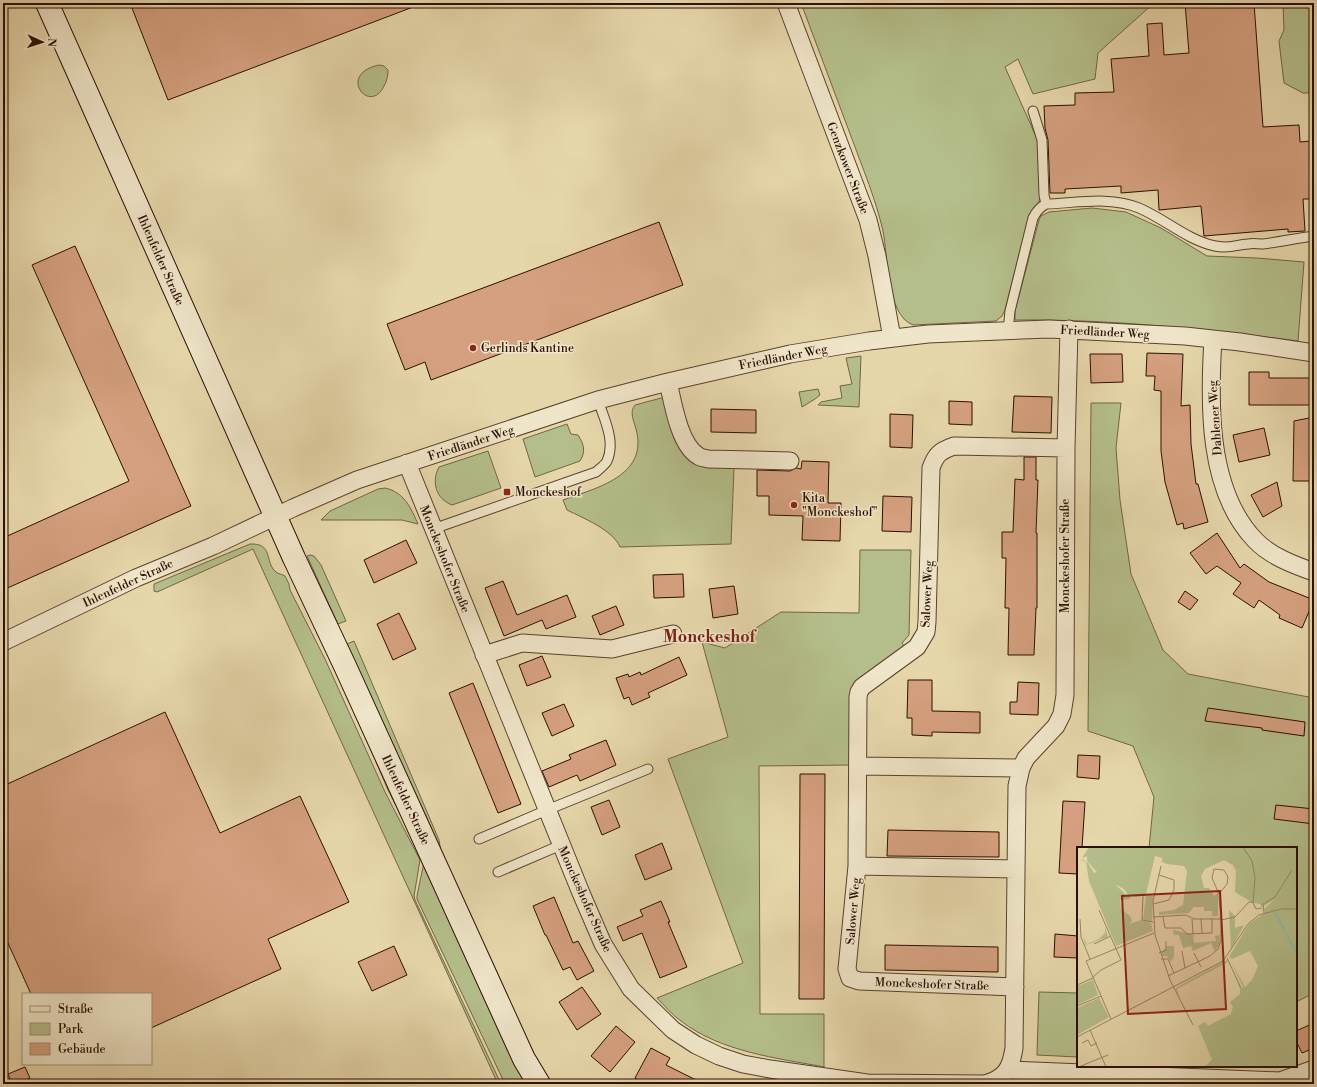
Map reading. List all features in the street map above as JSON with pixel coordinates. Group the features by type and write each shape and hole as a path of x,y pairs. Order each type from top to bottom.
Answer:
{"main road":[{"name":"Ihlenfelder Straße","path":"47,3 275,516 524,1059 539,1084"}],"street":[{"name":"Genzkower Straße","path":"786,3 868,220 877,256 892,338"},
{"name":"Friedländer Weg","path":"275,516 357,480 598,400 790,354 892,338 928,334 1069,329 1185,336 1314,353"},
{"name":"Monckeshofer Straße","path":"407,463 546,810 603,944 631,989 673,1030 696,1045 719,1056 743,1064 867,1083 990,1083 1003,1076 1008,1070 1014,1048 1017,786 1021,768 1026,758 1056,726 1062,714 1065,694 1066,448 1069,329"},
{"name":"Dahlener Weg","path":"1213,339 1212,399 1214,440 1218,464 1232,506 1242,524 1256,541 1273,554 1295,566 1314,572"},
{"path":"668,382 683,438 688,448 698,456 708,459 790,461"},
{"name":"Salower Weg","path":"850,978 847,969 857,866 858,697 862,687 917,647 926,632 931,468 935,458 943,450 954,446 1066,448"},
{"name":"Ihlenfelder Straße","path":"3,642 136,578 213,546 275,516"},
{"path":"484,656 522,643 612,649 673,634"},
{"path":"858,766 1021,768"},
{"path":"857,866 1016,869"},
{"name":"Monckeshofer Straße","path":"850,978 858,981 1015,987"},
{"path":"1008,1070 1283,1082 1314,1069"}],"lane":[{"path":"1033,111 1042,140 1044,195 1046,204"},
{"path":"1008,330 1010,311 1033,218 1036,213 1046,204 1094,202 1121,203 1140,209 1172,228 1201,242 1216,246 1232,247 1247,244 1264,244 1314,236"},
{"path":"433,529 596,472 606,462 611,449 610,435 598,400"},
{"path":"479,839 648,768"},
{"path":"498,872 561,845"}],"green space":[{"path":"801,3 1154,3 1098,53 1095,79 1033,94 1018,59 1005,67 1038,141 1041,196 1029,215 1005,310 1002,316 996,321 913,325 904,319 893,297 883,231 877,208"},
{"path":"1283,3 1314,3 1314,67 1311,76 1309,93 1303,93 1284,83 1279,41 1284,30"},
{"path":"379,65 384,66 388,70 385,84 378,94 371,97 365,95 360,90 358,84 360,76 366,70"},
{"path":"1092,208 1126,212 1161,228 1207,256 1304,262 1298,341 1122,323 1015,320 1015,311 1041,216 1049,212"},
{"path":"861,356 859,407 818,405 821,402 842,398 840,386 852,384 846,358"},
{"path":"818,389 820,395 802,407 799,392"},
{"path":"665,397 676,440 734,468 731,544 620,547 611,535 604,530 567,510 563,500 604,485 617,478 627,469 635,458 638,445 636,429 632,417 633,408 635,405"},
{"path":"1091,403 1121,403 1116,448 1120,500 1131,574 1163,650 1188,674 1314,698 1314,993 1297,1002 1297,847 1149,847 1154,797 1133,746 1088,731"},
{"path":"567,424 571,434 578,435 582,442 584,451 582,458 580,461 535,477 523,439"},
{"path":"488,451 501,488 452,505 442,499 436,489 435,484 435,478 439,467"},
{"path":"385,488 392,490 402,497 413,512 418,524 402,520 321,520 330,511 378,489"},
{"path":"250,544 258,545 266,550 272,568 277,573 285,576 290,590 325,659 385,792 420,860 414,896 415,900 501,1084 498,1084 253,549 157,592 154,591 154,584"},
{"path":"860,550 911,550 909,635 902,643 906,648 858,683 852,765 759,766 760,1014 824,1014 824,1067 769,1057 731,1047 714,1040 697,1032 678,1019 657,998 743,963 668,759 728,737 702,642 725,648 781,612 859,613"},
{"path":"307,556 314,556 321,565 346,621 338,624"},
{"path":"354,641 439,840 442,857 347,644"},
{"path":"347,693 530,1084 505,1084 417,899 424,862 423,859 388,790"},
{"path":"1039,992 1077,993 1077,1057 1037,1055"}],"building":[{"path":"130,3 421,3 421,4 168,100"},
{"path":"1185,3 1254,3 1263,127 1299,125 1300,142 1310,141 1312,199 1303,199 1305,231 1288,232 1288,229 1204,236 1201,206 1159,210 1158,190 1121,193 1121,186 1065,189 1065,193 1050,193 1048,140 1045,128 1044,106 1075,105 1075,93 1114,92 1111,59 1149,56 1147,24 1162,23 1164,55 1189,53"},
{"path":"659,222 683,285 431,380 425,362 405,370 387,324"},
{"path":"75,246 191,506 3,590 3,538 129,481 32,265"},
{"path":"1147,353 1183,354 1181,406 1190,405 1191,444 1196,484 1198,484 1208,522 1184,529 1183,523 1177,525 1165,482 1161,451 1161,391 1154,390 1155,376 1146,376"},
{"path":"1090,354 1122,354 1123,382 1091,383"},
{"path":"1249,372 1269,372 1269,378 1314,378 1314,405 1249,405"},
{"path":"1014,396 1052,397 1051,433 1012,432"},
{"path":"949,401 972,402 972,425 949,424"},
{"path":"711,409 756,410 756,433 711,432"},
{"path":"890,414 913,415 912,448 890,447"},
{"path":"1314,417 1314,481 1293,481 1294,421"},
{"path":"1264,428 1270,455 1239,462 1233,435"},
{"path":"1024,457 1036,457 1036,480 1038,480 1036,533 1037,608 1034,655 1008,655 1009,608 1005,608 1006,558 1002,558 1002,532 1013,532 1015,479 1024,480"},
{"path":"802,461 829,462 828,503 841,503 840,541 802,540 803,516 769,515 769,496 757,496 757,470 790,471 796,468 801,469"},
{"path":"1277,482 1282,506 1263,517 1251,495"},
{"path":"883,496 912,497 911,532 882,531"},
{"path":"1217,533 1240,568 1244,564 1269,582 1314,600 1302,628 1279,618 1280,615 1259,600 1254,608 1233,594 1241,583 1217,566 1206,574 1190,553"},
{"path":"406,540 417,563 374,583 364,560"},
{"path":"683,574 684,597 654,598 653,575"},
{"path":"503,581 517,615 567,595 576,617 546,629 542,620 504,636 485,588"},
{"path":"734,586 738,614 713,618 709,589"},
{"path":"1185,591 1198,600 1190,610 1178,602"},
{"path":"616,606 624,625 600,635 592,616"},
{"path":"399,613 416,649 393,660 377,624"},
{"path":"542,656 551,677 527,686 519,665"},
{"path":"679,657 687,675 648,693 650,697 632,705 629,697 624,699 616,678 628,674 629,677 640,672 641,675"},
{"path":"908,680 932,680 932,711 980,712 980,733 932,732 932,736 912,735 912,718 907,718"},
{"path":"1018,682 1039,683 1038,715 1010,714 1010,702 1017,702"},
{"path":"473,683 521,804 498,813 449,693"},
{"path":"564,704 574,726 552,736 542,713"},
{"path":"1208,708 1305,722 1304,736 1262,730 1262,728 1205,721"},
{"path":"165,712 220,833 300,796 349,902 268,939 281,969 152,1028 152,993 31,993 3,932 3,786"},
{"path":"606,740 616,765 580,781 577,775 549,787 542,771 571,759 569,755"},
{"path":"1078,755 1100,756 1099,779 1077,777"},
{"path":"800,774 825,774 824,999 799,999"},
{"path":"609,800 620,827 602,835 591,807"},
{"path":"1063,801 1085,802 1082,847 1077,847 1077,874 1059,873"},
{"path":"1276,805 1314,809 1314,824 1274,819"},
{"path":"888,830 999,832 999,857 887,856"},
{"path":"662,843 672,869 645,880 635,855"},
{"path":"554,897 573,943 578,941 594,971 577,980 570,967 563,970 545,935 533,906"},
{"path":"661,901 687,967 660,978 642,933 623,941 617,927 643,916 640,910"},
{"path":"1055,934 1077,936 1077,958 1054,957"},
{"path":"885,945 998,947 998,972 885,970"},
{"path":"394,946 407,975 372,991 358,962"},
{"path":"582,987 601,1014 577,1030 559,1002"},
{"path":"1314,1023 1314,1048 1302,1053 1297,1043 1297,1031"},
{"path":"616,1026 635,1042 610,1072 591,1056"},
{"path":"651,1048 670,1058 666,1065 704,1084 646,1084 635,1078"},
{"path":"25,1067 30,1078 17,1084 12,1084 8,1074"}],"place":[{"name":"Gerlinds Kantine","path":"473,348"},
{"name":"Monckeshof","path":"507,492"},
{"name":"Kita \"Monckeshof\"","path":"794,505"}],"district":[{"name":"Monckeshof","path":"709,636"}]}
